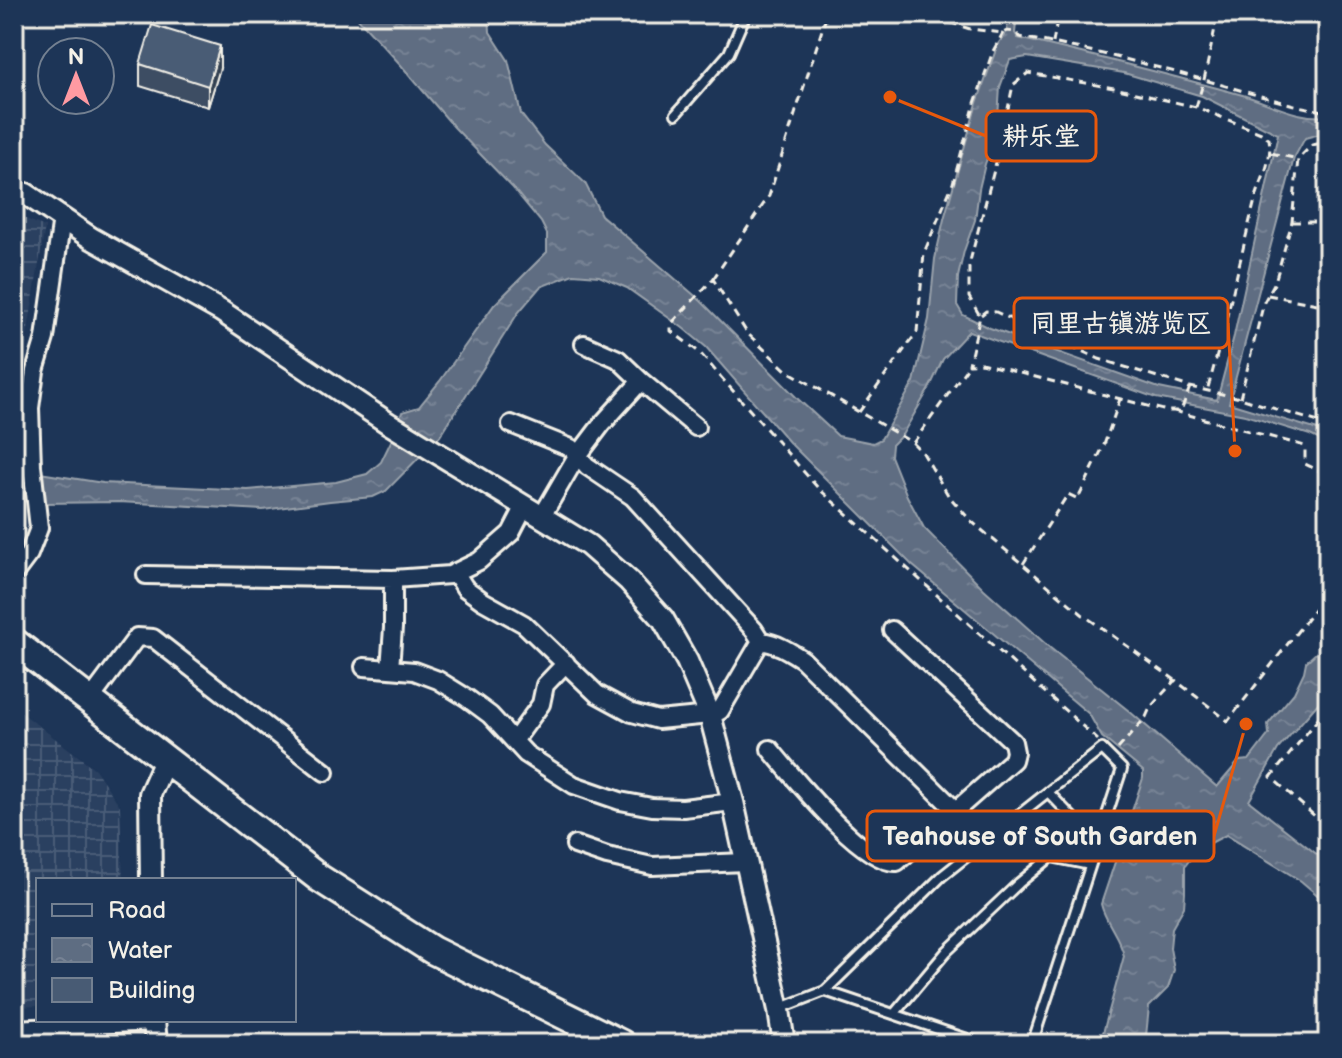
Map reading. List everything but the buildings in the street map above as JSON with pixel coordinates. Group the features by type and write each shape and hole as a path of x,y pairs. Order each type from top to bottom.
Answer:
{"main road":[{"path":"14,642 319,878 432,950 622,1044"}],"street":[{"path":"14,190 26,194 91,238 221,311 388,423 588,545 629,581 663,619 687,661 710,715 733,802 784,1044"},
{"path":"14,574 29,554 39,528 35,508 30,408 35,371 45,338 62,218"},
{"path":"584,344 618,359 696,427"},
{"path":"146,575 393,579 450,575 479,561 534,511 602,424 641,381"},
{"path":"511,424 571,448 587,466 633,497 761,641"},
{"path":"455,572 465,588 524,624 597,694 632,713 658,720 710,715 720,711 761,641"},
{"path":"390,669 393,579"},
{"path":"770,749 835,822 867,851 889,863 897,862 1013,760 1013,742 892,630"},
{"path":"90,700 137,637 153,638 325,772"},
{"path":"761,641 784,648 802,659 955,810"},
{"path":"514,741 541,704 545,685 566,663"},
{"path":"364,667 414,671 438,680 490,715 526,754 574,785 620,801 652,807 683,808 733,802"},
{"path":"151,878 150,794 166,758"},
{"path":"575,845 652,866 745,862"},
{"path":"14,1029 136,1022"},
{"path":"154,1022 156,1044"}],"lane":[{"path":"676,114 729,53 746,14"},
{"path":"779,1010 825,991 942,876 1102,749 1114,754 1122,769 1032,1044"},
{"path":"894,1014 947,951 1019,883 1068,843 1075,820 1048,792"},
{"path":"1051,857 1090,865"},
{"path":"825,991 982,1044"}],"path":[{"path":"827,14 769,196 713,279 671,324 671,331 699,352 818,488 1114,754 1175,680"},
{"path":"923,14 970,29 1015,32 1020,37 1204,80 1293,106 1328,112"},
{"path":"1053,43 1058,14"},
{"path":"1196,107 1218,14"},
{"path":"859,413 917,332 924,253 953,183 975,103 993,51 1003,33"},
{"path":"980,316 969,297 969,265 1013,85 1028,73 1196,107 1261,133 1269,139 1271,153 1255,200 1207,391"},
{"path":"1238,398 1264,302 1275,282 1292,222 1298,159 1312,145 1328,142"},
{"path":"1271,153 1298,159"},
{"path":"1292,222 1328,222"},
{"path":"713,279 747,333 786,370 913,443 923,453 948,495 971,521 1082,614 1228,721 1328,592"},
{"path":"1268,295 1328,306"},
{"path":"913,443 969,364 980,316 986,311 996,312 1099,359 1189,390 1238,398 1328,425"},
{"path":"969,364 981,363 1305,446 1305,464 1328,475"},
{"path":"1171,411 1182,408 1189,390"},
{"path":"1023,565 1068,494 1078,499 1088,482 1120,399"},
{"path":"1328,707 1271,777 1328,828"}],"shaded area":[{"path":"14,214 45,227 18,391 15,462"},
{"path":"14,707 95,769 120,806 123,878 36,878 36,1006 14,1007"}],"water":[{"path":"354,14 489,14 490,32 508,60 521,114 545,145 585,183 601,215 701,301 838,436 873,443 881,439 914,382 929,319 935,259 944,219 977,103 998,44 1007,32 1008,14 1017,14 1015,33 1018,38 1250,97 1294,113 1328,116 1328,132 1305,138 1294,158 1229,403 1328,433 1328,444 1310,435 1245,415 1156,398 969,331 943,359 902,435 892,445 891,456 924,528 984,589 1217,787 1239,761 1249,760 1269,734 1268,724 1294,693 1306,662 1328,642 1328,692 1278,749 1249,801 1328,863 1328,904 1301,881 1226,835 1197,850 1185,866 1184,907 1172,928 1170,948 1174,970 1168,988 1149,1007 1143,1044 1100,1044 1124,956 1101,904 1143,771 1102,737 1089,714 912,565 789,442 706,347 627,288 599,276 573,274 540,287 518,313 440,436 386,491 373,497 263,510 14,500 14,469 103,483 248,490 336,482 367,474 381,462 402,412 419,407 494,305 547,252 547,234 541,222","holes":["1027,57 1124,73 1202,96 1278,134 1217,400 1159,388 990,328 963,315 957,305 958,277 975,220 985,164 993,143 1000,87 1010,60"]}],"place":[{"name":"耕乐堂","path":"890,97"},
{"name":"同里古镇游览区","path":"1235,451"},
{"name":"Teahouse of South Garden","path":"1246,724"}]}
